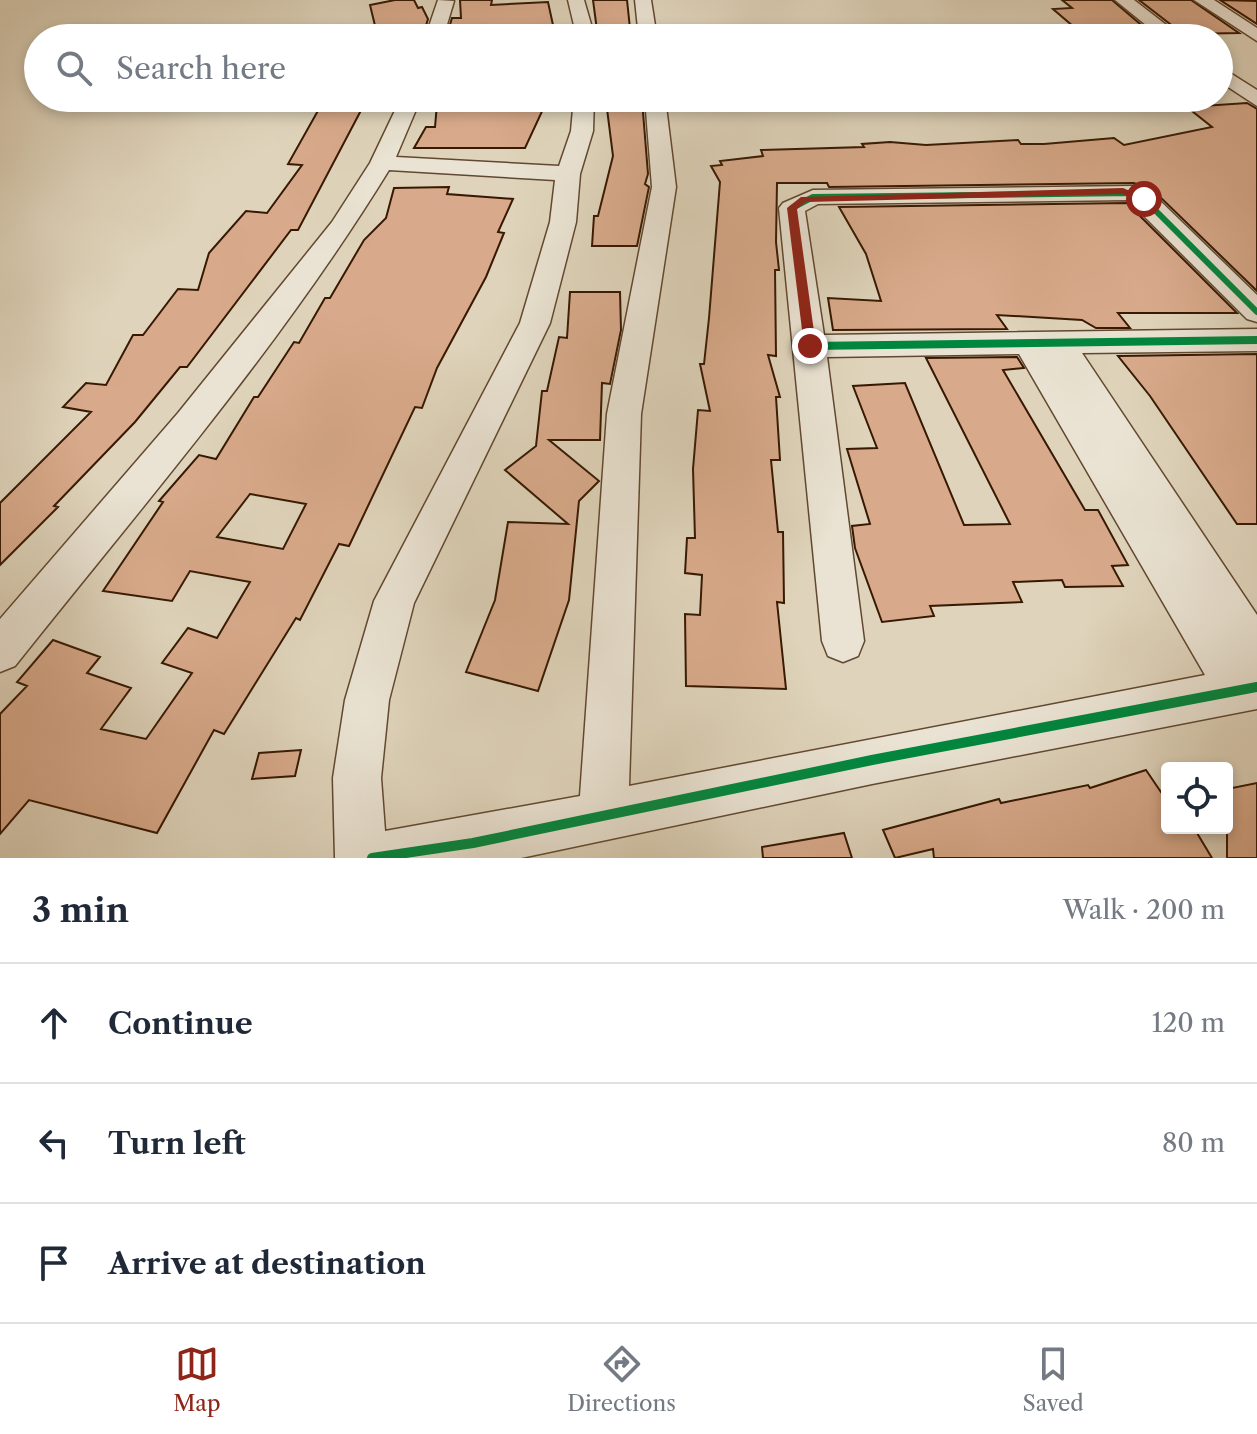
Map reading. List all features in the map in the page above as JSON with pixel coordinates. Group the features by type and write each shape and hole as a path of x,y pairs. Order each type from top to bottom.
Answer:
{"street":[{"path":"576,0 582,24"},
{"path":"643,0 646,24"},
{"path":"1123,0 1155,24"},
{"path":"1202,0 1257,36"},
{"path":"439,24 446,1"},
{"path":"1233,82 1257,100"},
{"path":"0,651 190,422 342,226 382,163 405,112"},
{"path":"361,858 357,778 367,700 394,601 535,323 563,222 568,174 582,131 583,112"},
{"path":"603,816 624,414 664,187 656,112"},
{"path":"382,163 568,174"},
{"path":"843,641 792,208 813,197 1133,193 1144,199 1257,312"},
{"path":"810,346 1257,340"},
{"path":"372,858 473,843 1251,676 1043,342"}],"building":[{"path":"414,0 428,19 426,24 375,24 370,5"},
{"path":"460,0 492,0 491,5 548,2 553,24 450,24 452,18 461,18"},
{"path":"593,0 627,0 630,24 596,24"},
{"path":"1062,0 1112,0 1140,24 1070,24 1053,9 1072,8"},
{"path":"1139,0 1191,0 1226,24 1170,24"},
{"path":"1220,0 1257,1 1257,24"},
{"path":"1247,103 1257,109 1257,291 1155,192 1134,183 829,187 827,183 777,183 779,270 775,270 776,356 768,355 780,397 776,397 780,460 771,460 778,532 783,532 784,603 777,602 786,689 686,686 685,614 700,615 702,575 685,573 687,538 695,538 693,469 698,410 710,411 700,364 704,364 720,182 711,166 722,165 720,161 763,156 761,150 864,147 862,144 890,142 926,145 1018,140 1021,144 1044,144 1114,138 1124,145 1212,127 1193,112 1233,112 1233,104"},
{"path":"317,112 360,112 298,230 291,230 187,367 180,367 135,422 54,506 58,507 0,565 0,503 91,412 63,407 86,383 106,385 133,335 143,335 178,289 198,290 209,253 246,211 267,213 302,165 288,164"},
{"path":"436,112 542,112 525,148 414,148 426,127 435,127"},
{"path":"607,112 643,112 648,174 645,184 649,187 637,246 592,246 594,216 598,216 613,156"},
{"path":"449,187 447,194 513,199 498,232 504,233 486,277 437,368 422,408 415,407 349,546 339,544 300,620 296,618 224,734 214,730 157,833 29,800 0,834 0,714 27,686 17,682 53,640 100,657 87,673 131,688 101,729 146,739 192,673 162,663 188,628 217,638 250,582 190,571 172,601 103,591 163,502 159,501 199,455 216,459 254,397 258,397 294,342 299,343 325,298 330,298 364,240 386,218 394,188","holes":["250,494 306,504 283,549 217,537"]},
{"path":"1127,203 1237,313 1118,313 1130,328 1096,328 1082,320 997,315 1007,329 833,330 828,298 881,301 866,254 839,207"},
{"path":"570,292 620,292 621,330 610,384 602,383 600,440 549,440 599,481 579,501 569,600 538,691 466,672 495,600 508,522 568,524 505,470 536,446 542,391 547,391 559,337 567,338"},
{"path":"1257,354 1257,524 1237,524 1150,396 1118,356"},
{"path":"1017,357 1024,368 1003,370 1085,510 1098,510 1128,565 1112,566 1123,586 1065,587 1062,580 1013,582 1022,602 930,606 934,616 882,622 855,548 852,526 870,524 847,449 877,448 853,386 905,383 964,525 1010,524 926,358"},
{"path":"301,750 295,776 252,779 259,753"},
{"path":"1146,770 1161,792 1161,834 1198,834 1212,858 934,858 933,849 895,858 883,830 999,799 1001,803 1088,785 1090,788"},
{"path":"1257,783 1257,858 1227,858 1227,834 1233,834 1233,788"},
{"path":"844,833 852,858 763,858 762,847"}],"cycle path":[{"path":"1257,312 1144,199 1133,193 813,197 792,208 810,346 1257,340"},
{"path":"372,858 473,843 872,760 1257,687"}],"route":[{"path":"810,346 792,208 804,199 1123,191 1144,199"}]}
